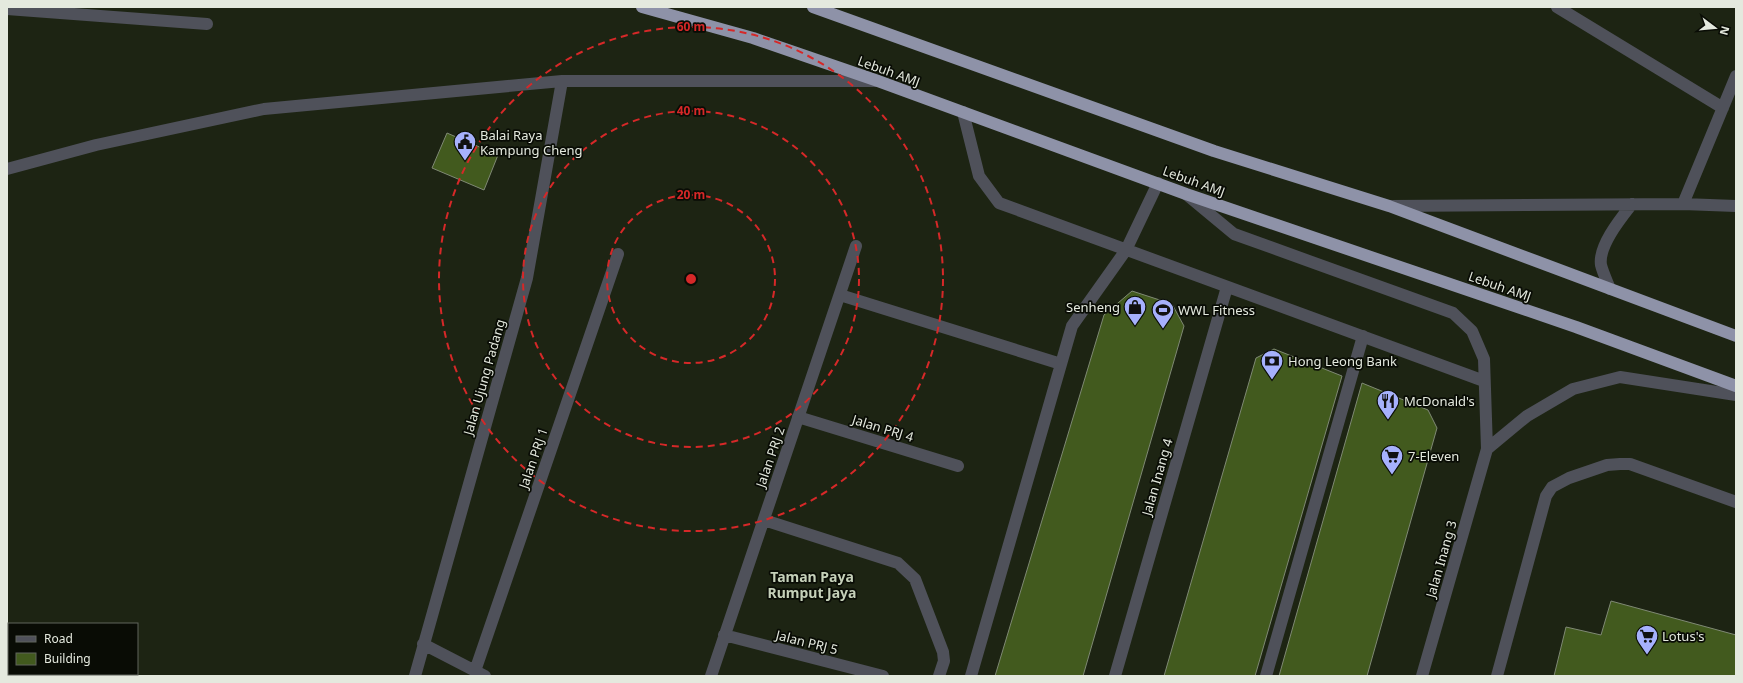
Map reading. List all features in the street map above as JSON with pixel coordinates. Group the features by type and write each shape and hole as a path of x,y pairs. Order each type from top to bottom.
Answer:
{"highway":[{"name":"Lebuh AMJ","path":"642,7 753,38 878,81 1186,194 1576,327 1736,386"},
{"path":"813,7 831,10 1214,152 1389,206 1736,336"}],"street":[{"path":"1557,7 1723,108"},
{"path":"7,9 207,24"},
{"path":"1683,204 1736,76"},
{"path":"7,169 96,145 264,109 562,81 878,81"},
{"name":"Jalan Ujung Padang","path":"415,676 422,644 527,278 562,81"},
{"path":"963,112 979,176 999,203 1484,381"},
{"path":"971,676 1072,326 1126,250 1158,183"},
{"name":"Jalan Inang 3","path":"1186,194 1234,234 1453,313 1472,331 1484,359 1487,449 1422,676"},
{"path":"1389,206 1632,204 1736,206"},
{"path":"1610,289 1601,263 1605,246 1614,226 1632,204"},
{"name":"Jalan PRJ 2","path":"710,676 856,246"},
{"name":"Jalan PRJ 1","path":"480,674 618,254"},
{"name":"Jalan Inang 4","path":"1115,676 1227,286"},
{"path":"840,295 1061,364"},
{"path":"1266,676 1363,336"},
{"path":"1487,449 1527,416 1573,389 1620,377 1736,395"},
{"name":"Jalan PRJ 4","path":"798,417 958,466"},
{"path":"1497,676 1546,496 1552,486 1569,478 1606,465 1630,464 1736,502"},
{"path":"764,520 898,563 908,571 915,579 943,652 944,661 939,676"},
{"name":"Jalan PRJ 5","path":"724,635 883,676"},
{"path":"422,644 480,674"}],"building":[{"name":"Balai Raya Kampung Cheng","path":"447,133 498,155 484,190 432,168"},
{"path":"1132,291 1172,304 1184,326 1083,676 995,676 1104,315"},
{"path":"1274,349 1342,376 1255,676 1164,676 1256,358"},
{"path":"1362,383 1428,410 1437,428 1367,676 1279,676"},
{"name":"Lotus's","path":"1611,601 1736,635 1736,676 1554,676 1566,627 1601,635"}],"place":[{"name":"Balai Raya Kampung Cheng","path":"465,162"},
{"name":"Senheng","path":"1135,326"},
{"name":"WWL Fitness","path":"1163,330"},
{"name":"Hong Leong Bank","path":"1272,380"},
{"name":"McDonald's","path":"1388,420"},
{"name":"7-Eleven","path":"1392,476"},
{"name":"Lotus's","path":"1647,656"}],"district":[{"name":"Taman Paya Rumput Jaya","path":"812,584"}]}
